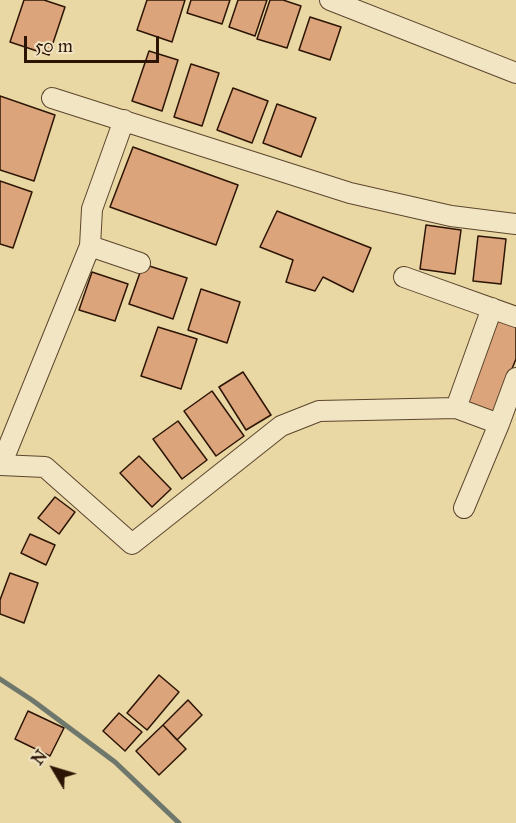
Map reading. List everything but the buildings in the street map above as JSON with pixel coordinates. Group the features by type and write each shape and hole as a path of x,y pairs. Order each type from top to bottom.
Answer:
{"street":[{"path":"330,0 516,74"},
{"path":"52,98 350,193 451,216 516,224"},
{"path":"124,120 92,209 90,246 0,465 45,467 132,543 280,426 319,411 456,408 499,424"},
{"path":"90,246 140,263"},
{"path":"404,277 516,317"},
{"path":"456,408 492,308"},
{"path":"464,508 516,378"}],"waterway":[{"path":"0,679 115,762 179,823"}]}
